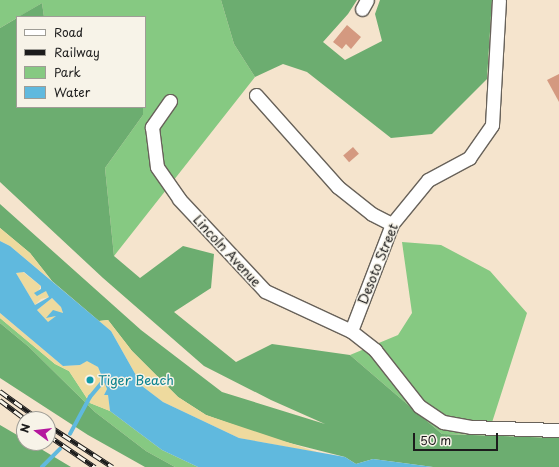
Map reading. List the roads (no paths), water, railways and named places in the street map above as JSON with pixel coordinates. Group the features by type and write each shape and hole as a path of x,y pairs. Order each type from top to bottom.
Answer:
{"street":[{"name":"Desoto Street","path":"351,331 392,224 428,180 469,158 492,125 499,0"},
{"path":"256,95 338,187 372,214 392,224"},
{"name":"Lincoln Avenue","path":"170,101 152,127 158,167 179,199 265,291 351,331 375,350 419,406 443,422 471,427 559,430"}],"water":[{"path":"0,241 10,246 111,331 142,386 163,402 239,438 345,457 356,464 373,459 433,467 198,467 162,450 110,411 108,395 104,395 107,389 98,367 87,361 80,365 63,366 0,313","holes":["24,272 41,286 41,289 34,293 37,296 46,291 49,297 35,305 16,273","52,298 61,307 63,313 53,310 46,318 56,316 48,322 37,310"]}],"waterway":[{"path":"70,434 90,397 106,378"},
{"path":"42,467 60,449"}],"railway":[{"path":"0,391 28,411"},
{"path":"0,400 16,412"},
{"path":"56,430 113,467"},
{"path":"56,440 95,467"}],"place":[{"name":"Tiger Beach","path":"90,380"}]}
